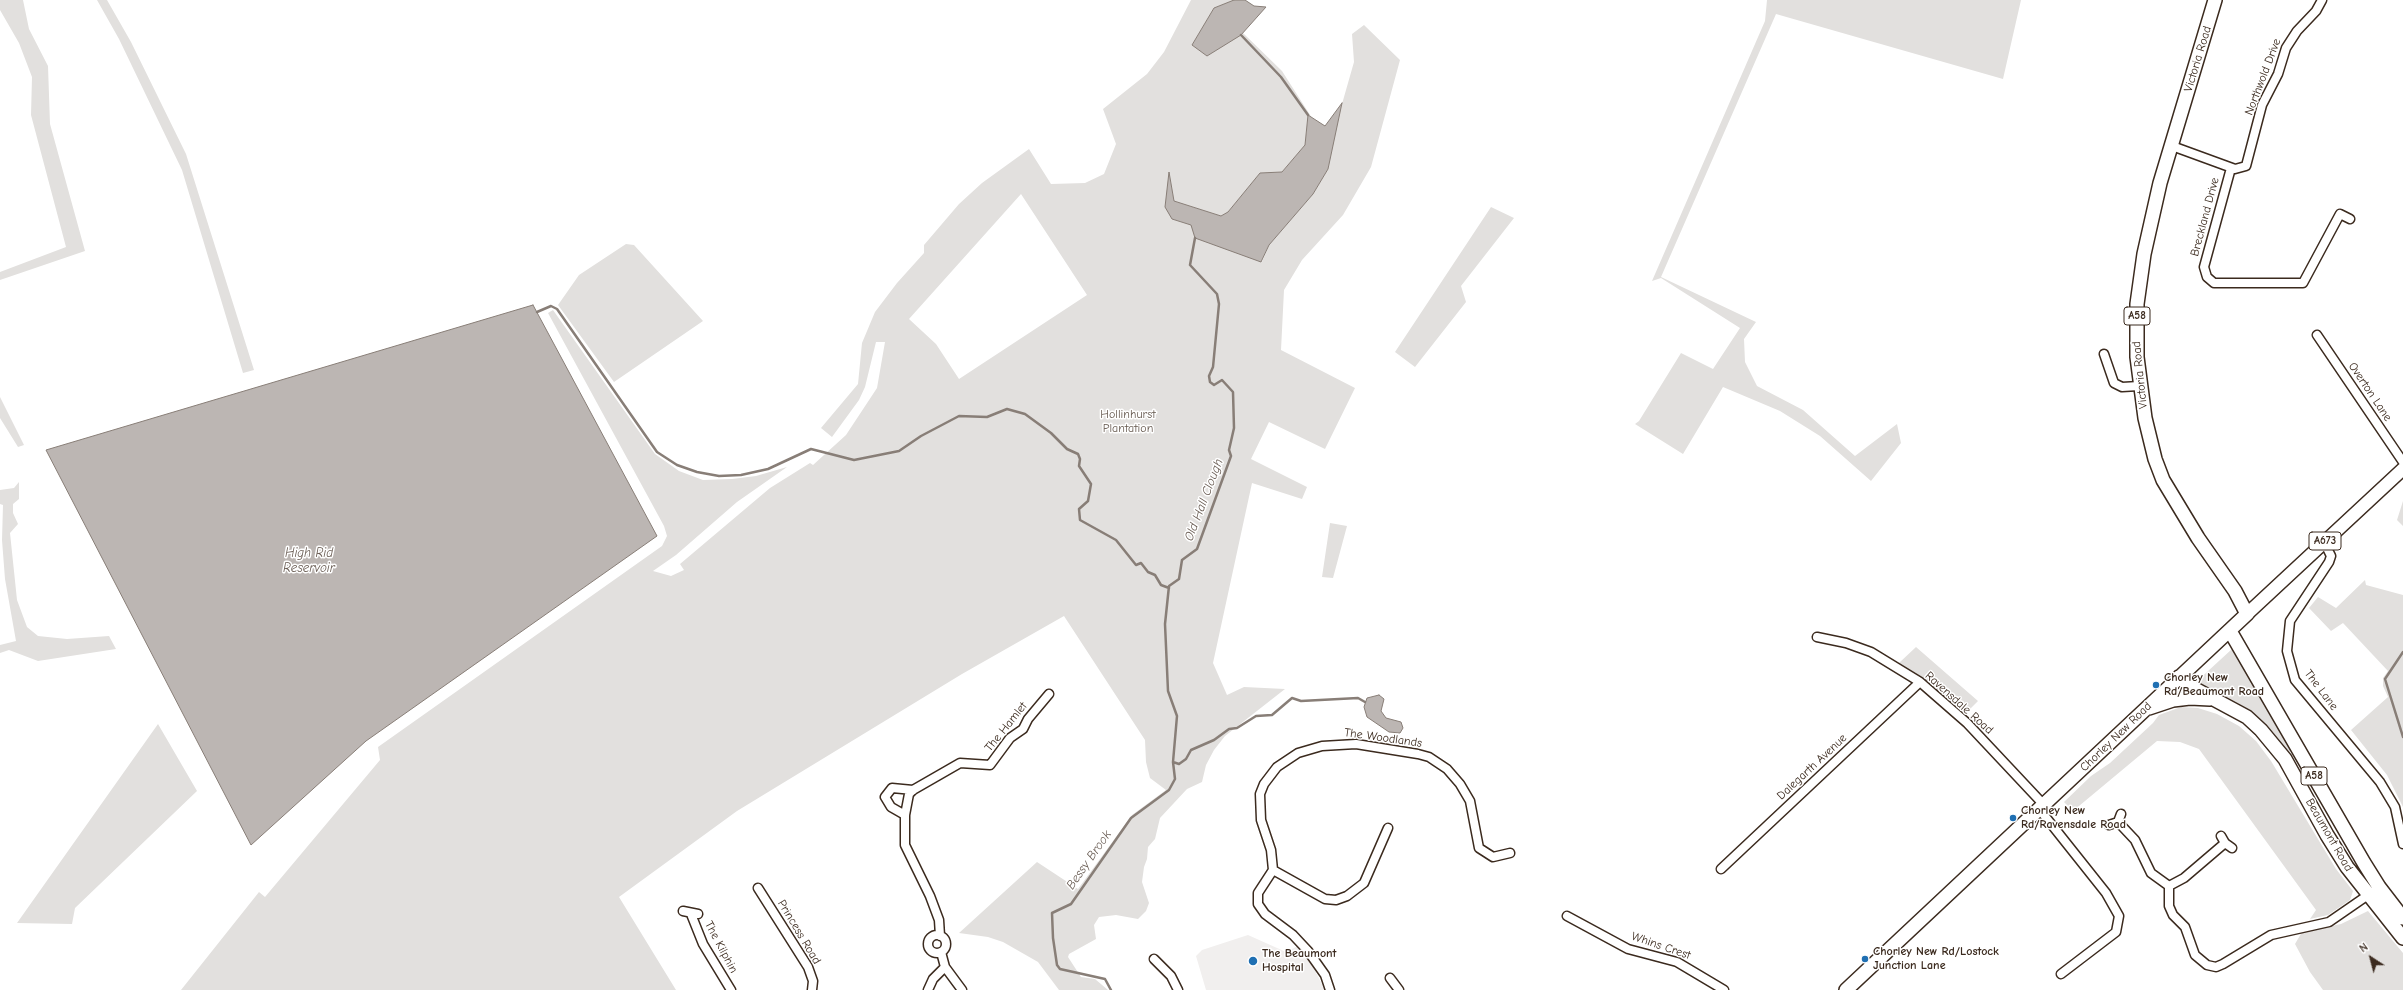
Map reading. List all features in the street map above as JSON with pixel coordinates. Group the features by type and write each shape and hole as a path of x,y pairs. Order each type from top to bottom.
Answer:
{"highway":[{"name":"Victoria Road","path":"2215,0 2160,183 2144,254 2137,304 2137,357 2139,386 2152,448 2163,480 2198,538 2235,591 2247,614"},
{"name":"Chorley New Road","path":"1846,990 2042,808 2247,614"},
{"name":"Beaumont Road","path":"2230,630 2379,887 2403,918"},
{"name":"Beaumont Road","path":"2179,677 2214,699 2247,717 2262,730 2285,759 2331,842 2368,896 2403,938"},
{"name":"A58","path":"2145,710 2173,700 2190,698 2214,699"}],"main road":[{"name":"Chorley New Road","path":"2247,614 2403,469"}],"street":[{"name":"Northwold Drive","path":"2231,168 2242,168 2248,163 2262,105 2278,74 2286,48 2294,35 2316,11 2322,0"},
{"path":"2172,146 2231,168"},
{"name":"Breckland Drive","path":"2231,168 2204,267 2207,277 2214,283 2302,283 2340,214 2350,219"},
{"name":"Overton Lane","path":"2317,335 2403,462"},
{"path":"2105,354 2114,383 2122,388 2139,386"},
{"name":"The Lane","path":"2324,542 2331,556 2330,562 2290,621 2287,650 2295,680 2380,782 2395,807 2403,844"},
{"name":"Ravensdale Road","path":"1817,637 1846,643 1871,652 1920,682 1967,723 2042,808 2106,893 2119,916 2116,932 2061,974"},
{"name":"Dalegarth Avenue","path":"1721,869 1920,682"},
{"name":"The Hamlet","path":"912,790 960,763 990,765 1010,738 1023,729 1028,719 1049,694"},
{"name":"The Woodlands","path":"1273,870 1271,850 1259,807 1260,794 1264,784 1277,767 1298,753 1322,746 1339,744 1418,754 1438,763 1454,776 1466,792 1473,813 1479,848 1493,858 1510,853"},
{"path":"905,815 891,807 885,797 892,788 912,790 908,798 905,815 904,836 907,853 930,896 939,920 940,936 946,942 945,948 941,952 932,952 928,944 932,937 940,936"},
{"path":"2109,825 2119,818 2135,840 2151,873 2169,886"},
{"path":"1330,990 1325,976 1308,951 1293,935 1264,914 1258,904 1258,893 1273,870 1325,899 1336,900 1347,896 1364,883 1388,828"},
{"path":"2169,886 2184,878 2226,842"},
{"path":"2169,886 2169,906 2173,915 2185,928 2195,956 2207,966 2216,967 2271,935 2329,922 2379,887"},
{"name":"Princess Road","path":"758,888 808,967 813,981 812,990"},
{"name":"The Kilphin","path":"683,911 695,914 703,944 731,990"},
{"name":"Whins Crest","path":"1567,916 1628,948 1677,962 1724,990"},
{"path":"941,952 945,967 962,990"},
{"path":"1154,959 1171,976 1178,990"},
{"path":"928,990 933,979 945,967"},
{"path":"1390,978 1399,990"}],"shaded area":[{"name":"The Beaumont Hospital","path":"1248,935 1286,952 1298,946 1313,967 1325,990 1206,990 1196,956 1202,950"}],"green space":[{"path":"0,0 23,0 29,29 48,66 50,124 85,251 0,280 0,272 66,247 31,115 32,77 19,43 0,10"},
{"path":"97,0 107,0 131,42 186,154 254,370 243,373 182,170 119,39"},
{"name":"Hollinhurst Plantation","path":"1191,0 1234,0 1214,8 1192,45 1207,56 1243,33 1282,71 1312,118 1308,116 1305,145 1282,172 1260,173 1228,212 1221,216 1174,201 1169,174 1172,219 1192,225 1262,262 1269,245 1313,194 1328,169 1334,132 1354,62 1352,34 1364,25 1400,60 1371,167 1343,215 1302,260 1284,290 1281,350 1355,388 1325,449 1269,422 1251,459 1307,487 1302,499 1252,483 1213,663 1227,695 1244,687 1285,689 1225,736 1214,750 1206,765 1202,782 1187,789 1160,818 1155,839 1148,847 1147,859 1144,867 1142,882 1149,903 1146,911 1138,919 1116,915 1099,917 1094,925 1096,939 1069,954 1068,957 1081,977 1095,979 1108,990 1059,990 1038,962 1003,942 988,937 959,933 1037,862 1078,889 1132,815 1166,790 1150,778 1146,762 1145,740 1064,616 962,674 737,811 619,897 676,990 181,990 259,892 265,897 380,760 378,747 662,546 667,536 664,526 548,313 553,310 655,454 679,471 703,480 732,479 756,476 787,467 737,502 676,555 653,571 671,576 684,570 680,564 770,488 810,463 813,465 846,435 877,388 885,342 876,342 865,387 859,400 832,437 821,428 858,384 862,343 875,312 897,283 924,253 924,245 959,204 982,183 1029,149 1051,184 1085,183 1104,174 1116,144 1103,109 1147,74 1164,52","holes":["1021,194 1087,295 959,379 936,344 909,319"]},
{"path":"1767,0 2021,0 2003,79 1776,14 1661,277 1756,322 1744,339 1745,362 1757,386 1803,410 1855,456 1897,424 1901,443 1871,481 1820,436 1780,411 1723,387 1683,454 1635,424 1639,421 1681,353 1713,369 1740,328 1661,278 1652,281 1765,21"},
{"path":"1491,207 1514,218 1461,286 1466,302 1415,367 1395,352"},
{"path":"626,244 634,245 703,321 614,382 558,305 579,275"},
{"path":"0,397 24,445 18,447 0,418"},
{"path":"19,482 19,499 13,504 13,513 18,524 10,533 17,600 27,627 38,636 67,639 109,636 116,649 38,661 9,650 0,653 0,645 16,641 5,579 2,540 3,505 0,504 0,490 14,488"},
{"path":"2403,501 2403,526 2397,520"},
{"path":"1330,523 1347,526 1333,578 1322,577"},
{"path":"2365,580 2366,585 2403,595 2403,807 2387,775 2351,730 2388,697 2383,686 2383,678 2388,671 2343,623 2331,631 2309,608 2318,597 2336,608"},
{"path":"1916,647 1978,701 1965,714 1926,681 1899,663"},
{"path":"2232,649 2291,751 2289,752 2266,724 2252,711 2220,693 2195,683"},
{"path":"2181,707 2198,708 2217,714 2239,726 2256,741 2271,761 2336,869 2353,891 2350,900 2328,915 2310,919 2316,910 2199,749 2180,742 2157,741 2073,811 2064,802 2091,776 2110,763 2153,723 2159,715"},
{"path":"158,724 197,791 75,908 72,924 17,923"},
{"path":"2368,911 2403,953 2403,990 2323,990 2310,972 2295,944 2302,932 2341,924"}],"water":[{"path":"1234,0 1245,0 1254,6 1266,7 1241,35 1207,56 1192,45 1214,8"},
{"path":"1342,103 1328,169 1313,194 1269,245 1261,262 1195,238 1191,225 1172,219 1165,207 1169,172 1174,201 1221,216 1228,212 1260,173 1282,172 1305,145 1308,115 1325,126"},
{"name":"High Rid Reservoir","path":"533,305 657,536 366,741 251,845 46,450"},
{"path":"1379,695 1384,699 1381,711 1386,718 1401,722 1403,728 1400,733 1389,732 1367,717 1364,707 1367,698"}],"waterway":[{"path":"1241,35 1281,77 1308,115"},
{"name":"Old Hall Clough","path":"1111,990 1105,979 1060,969 1057,965 1053,938 1052,913 1071,904 1131,818 1169,790 1175,779 1173,762 1177,716 1168,691 1165,624 1169,586 1179,579 1182,560 1197,549 1231,456 1229,450 1234,428 1233,392 1222,380 1214,385 1210,382 1209,376 1213,367 1219,304 1217,294 1190,265 1195,238"},
{"path":"537,312 551,306 557,309 657,452 677,465 697,472 719,476 741,475 768,469 811,449 854,460 899,451 921,436 959,416 987,417 1007,409 1025,414 1051,433 1067,449 1078,454 1080,459 1079,466 1091,484 1088,501 1079,509 1080,520 1116,540 1136,565 1141,563 1148,572 1155,575 1161,585 1169,588"},
{"path":"2403,652 2385,679 2403,737"},
{"path":"1173,762 1179,764 1186,759 1191,750 1214,740 1229,729 1237,728 1256,716 1272,715 1292,698 1301,701 1358,698 1365,702"}],"place":[{"name":"Chorley New Rd/Beaumont Road","path":"2156,685"},
{"name":"Chorley New Rd/Ravensdale Road","path":"2013,818"},
{"name":"Chorley New Rd/Lostock Junction Lane","path":"1865,959"},
{"name":"The Beaumont Hospital","path":"1253,961"}],"water label":[{"name":"Bessy Brook","path":"1089,860"}]}
